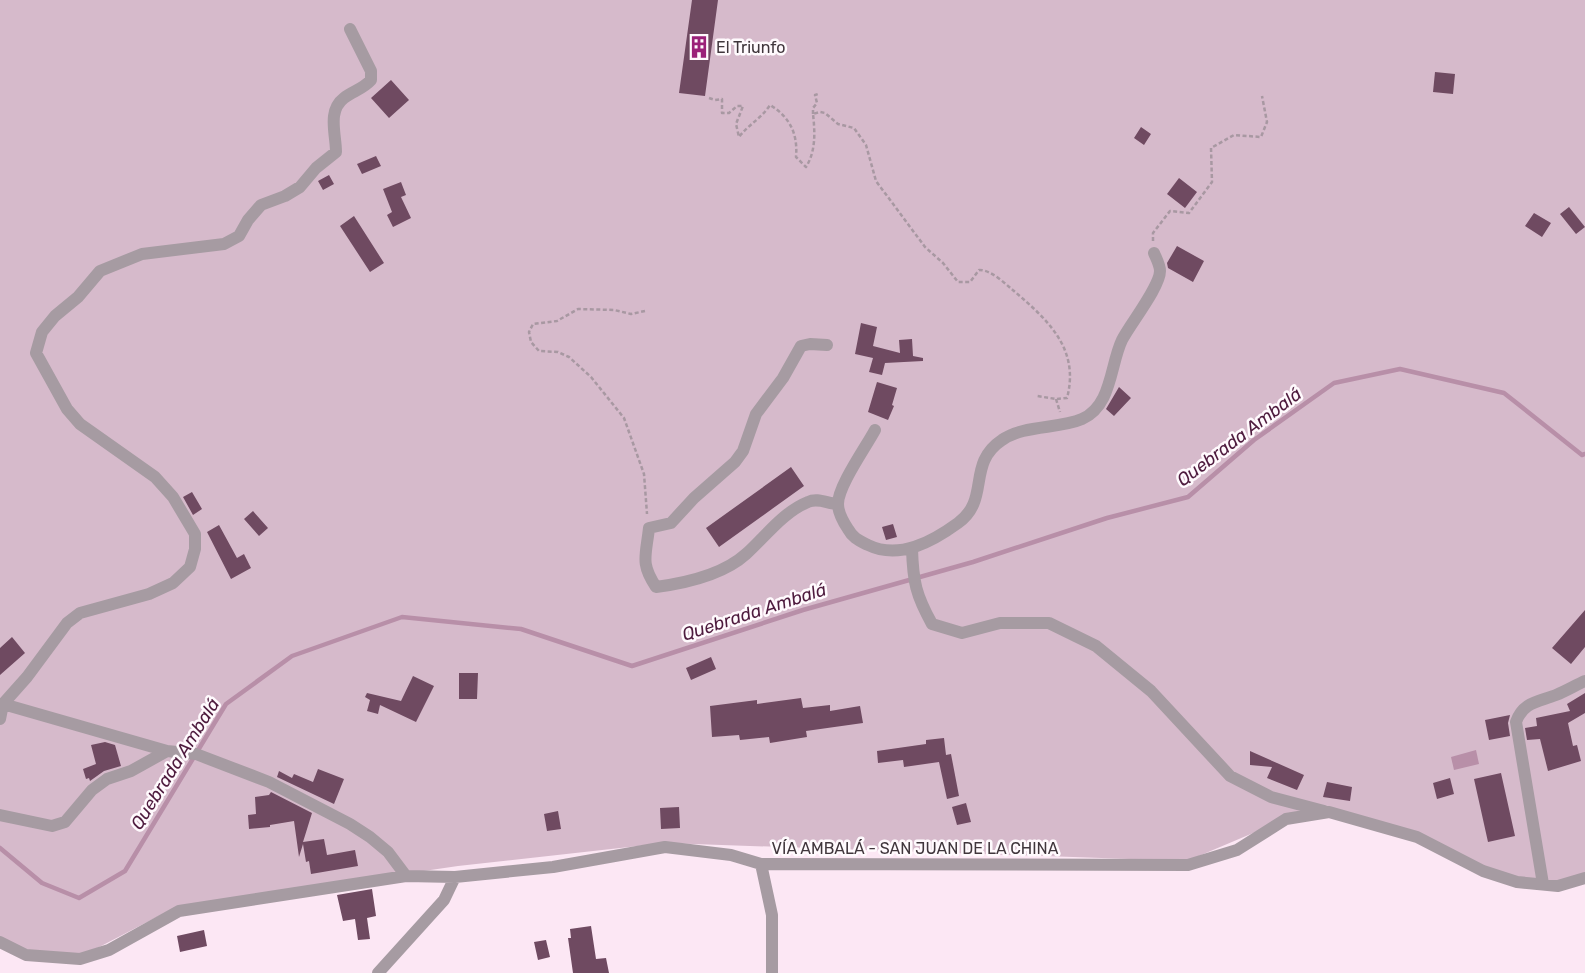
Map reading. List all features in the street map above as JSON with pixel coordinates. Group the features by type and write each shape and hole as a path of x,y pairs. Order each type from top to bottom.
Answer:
{"street":[{"path":"0,719 4,704 27,677 67,623 80,613 149,594 173,583 190,567 195,549 195,534 189,521 173,497 155,477 80,424 67,410 36,353 42,332 55,316 78,297 100,271 142,254 224,244 239,236 248,220 261,205 285,196 300,187 316,168 330,159 336,152 333,126 336,107 344,98 364,88 371,80 371,71 350,29"},
{"path":"875,430 848,478 838,504 843,522 854,538 874,548 894,552 912,549 958,524 970,513 977,498 979,475 985,455 1002,439 1082,419 1099,405 1113,375 1122,341 1156,284 1160,271 1154,253"},
{"path":"827,345 810,344 801,346 783,378 756,414 744,451 735,462 694,498 671,523 649,528 647,554 644,563 647,573 656,587 675,584 736,562 776,525 808,502 820,500 838,504"},
{"path":"912,549 913,574 918,598 932,624 962,633 1000,623 1049,623 1096,646 1151,692 1230,776 1271,797 1329,812"},
{"path":"1543,884 1516,722 1519,713 1528,704 1558,694 1585,680"},
{"path":"4,704 167,750 196,754 269,782 350,824 370,837 388,852 406,876"},
{"path":"0,815 52,826 65,822 92,790 107,778 130,771 167,750"},
{"name":"VÍA AMBALÁ - SAN JUAN DE LA CHINA","path":"0,942 26,956 80,959 109,950 179,911 406,876 455,877 553,867 666,847 732,855 761,864 1188,865 1237,850 1286,819 1329,812 1417,838 1483,871 1517,882 1558,886 1585,878"},
{"path":"761,864 772,915 772,973"},
{"path":"378,973 444,900 455,877"}],"path":[{"path":"709,98 715,100 722,99 722,113 729,113 737,106 743,106 736,124 739,137 748,125 762,117 770,105 782,112 794,130 797,146 796,157 806,167 813,148 815,134 813,108 816,103 815,95 818,94"},
{"path":"1154,253 1153,233 1170,211 1189,213 1212,182 1211,148 1234,135 1261,137 1267,122 1262,96"},
{"path":"814,114 825,113 838,124 854,128 866,145 876,181 925,247 943,263 958,282 970,282 979,270 985,270 1015,292 1052,327 1064,348 1071,384 1067,398 1056,399 1037,396"},
{"path":"645,311 631,314 614,310 578,309 557,320 533,324 529,332 531,342 539,351 558,352 569,357 578,365 624,418 644,474 649,528"}],"shaded area":[{"path":"0,0 1585,0 1585,878 1558,886 1517,882 1417,837 1329,812 1286,819 1187,861 665,843 458,866 176,907 80,957 26,955 0,942"},
{"path":"1476,750 1479,764 1454,770 1451,757"}],"building":[{"name":"El Triunfo","path":"692,0 718,0 705,96 679,93"},
{"path":"1435,72 1455,74 1453,94 1433,92"},
{"path":"391,80 409,100 389,118 371,98"},
{"path":"1141,127 1151,134 1144,145 1134,138"},
{"path":"376,156 381,166 362,174 357,164"},
{"path":"329,175 334,184 323,190 318,181"},
{"path":"1179,178 1197,192 1185,208 1167,194"},
{"path":"401,182 406,195 401,197 411,218 393,227 387,215 392,212 383,189"},
{"path":"1569,207 1585,227 1576,234 1560,214"},
{"path":"1534,213 1551,223 1542,237 1525,226"},
{"path":"354,216 384,263 370,272 340,226"},
{"path":"1177,246 1204,261 1193,282 1168,268 1167,263"},
{"path":"861,323 877,327 873,346 900,353 899,340 912,339 913,356 923,358 923,361 885,363 882,375 869,372 873,358 855,354"},
{"path":"877,382 897,388 892,405 894,406 888,420 868,412"},
{"path":"1119,387 1131,398 1114,416 1106,409"},
{"path":"791,467 804,486 719,547 706,528"},
{"path":"192,492 202,509 193,515 183,497"},
{"path":"253,511 268,528 259,536 244,519"},
{"path":"893,524 897,537 886,540 882,527"},
{"path":"219,525 237,558 244,554 251,568 231,579 207,532"},
{"path":"1585,610 1585,647 1571,664 1552,648"},
{"path":"12,637 25,653 0,675 0,648"},
{"path":"711,657 716,669 691,680 686,668"},
{"path":"459,673 478,673 477,699 459,699"},
{"path":"413,676 434,686 416,722 380,705 378,714 367,711 370,700 365,697 367,693 401,701"},
{"path":"1585,693 1585,713 1568,723 1573,746 1577,745 1581,761 1548,771 1540,739 1527,740 1525,728 1537,726 1536,718 1570,711 1567,704"},
{"path":"801,698 803,708 830,705 830,711 860,706 863,723 806,731 807,737 770,743 769,737 740,740 739,735 712,737 710,706 757,700 757,704"},
{"path":"1510,715 1508,723 1510,736 1489,740 1485,720"},
{"path":"944,738 946,755 951,754 959,796 947,799 939,762 904,767 903,760 878,763 877,751 926,744 926,740"},
{"path":"105,742 115,745 121,766 104,771 90,781 89,778 86,779 83,769 96,764 91,745"},
{"path":"1250,751 1304,775 1297,790 1267,778 1272,767 1250,765"},
{"path":"318,769 344,779 334,804 277,777 279,771 292,778 294,774 313,782"},
{"path":"1501,773 1515,836 1488,842 1474,779"},
{"path":"1450,778 1454,794 1437,799 1433,783"},
{"path":"1327,782 1352,787 1350,801 1323,797"},
{"path":"271,792 312,813 303,842 324,839 327,855 355,850 358,866 311,874 309,861 306,862 303,844 299,857 294,821 270,825 270,827 249,829 248,815 256,814 255,797 269,795"},
{"path":"966,803 971,822 957,825 952,807"},
{"path":"679,807 680,828 661,829 660,808"},
{"path":"558,811 561,829 547,831 544,814"},
{"path":"372,889 376,916 367,918 370,939 358,940 355,919 343,921 337,895"},
{"path":"591,926 596,959 606,958 609,973 573,973 568,938 571,938 570,929"},
{"path":"204,930 207,946 180,952 177,936"},
{"path":"546,940 550,957 538,960 534,942"}],"waterway":[{"name":"Quebrada Ambalá","path":"0,848 42,883 79,898 125,871 226,704 292,656 402,617 521,629 632,666 803,610 973,562 1107,518 1188,497 1254,440 1334,383 1400,369 1504,393 1582,455 1585,454"}],"place":[{"name":"El Triunfo","path":"699,47"}]}
